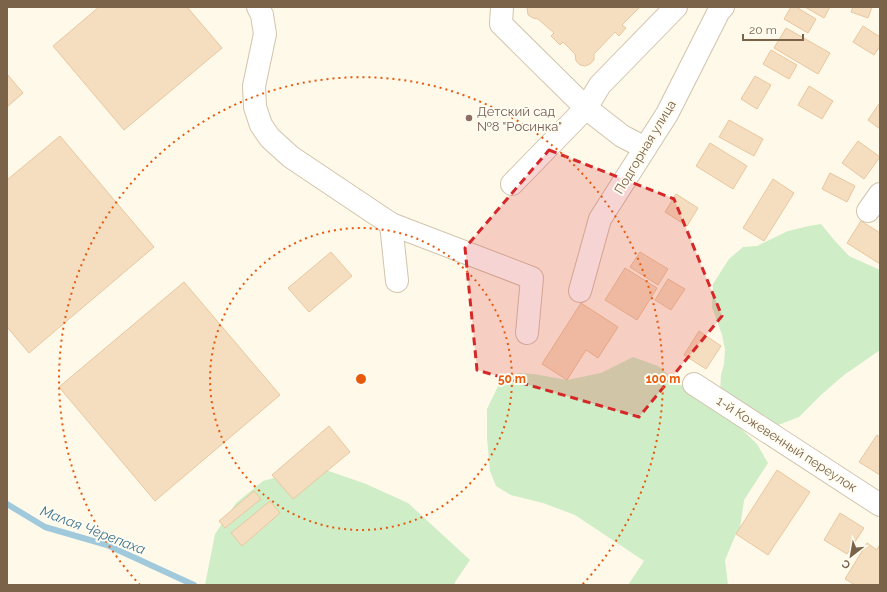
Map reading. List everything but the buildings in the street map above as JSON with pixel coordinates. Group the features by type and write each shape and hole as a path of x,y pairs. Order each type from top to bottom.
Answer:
{"street":[{"path":"258,7 262,15 265,34 254,86 255,107 261,125 270,138 291,157 391,224 532,278 527,333"},
{"path":"502,7 501,24 586,108 622,136 645,148"},
{"path":"512,184 586,108 600,85 676,7"},
{"name":"Подгорная улица","path":"580,291 600,219 667,114 723,7"},
{"path":"391,224 397,281"},
{"name":"1-й Кожевенный переулок","path":"694,384 880,504"}],"highlighted area":[{"path":"549,150 674,199 722,316 639,417 477,370 465,248"}],"green space":[{"path":"821,224 849,256 880,270 880,350 844,375 799,417 773,427 720,393 725,349 722,335 712,307 713,284 729,259 743,247 757,246 788,231"},
{"path":"633,357 658,366 685,388 729,417 757,444 768,463 744,500 740,528 725,560 728,585 628,585 644,561 575,515 543,503 511,495 496,486 490,471 487,438 487,409 498,386 519,373 567,380 601,373"},
{"path":"326,470 366,484 408,503 470,560 455,582 455,585 205,585 215,534 236,503 263,481 299,471"}],"waterway":[{"name":"Малая Черепаха","path":"7,504 45,527 107,545 194,585"}],"place":[{"name":"Детский сад №8 \"Росинка\"","path":"469,118"}]}
